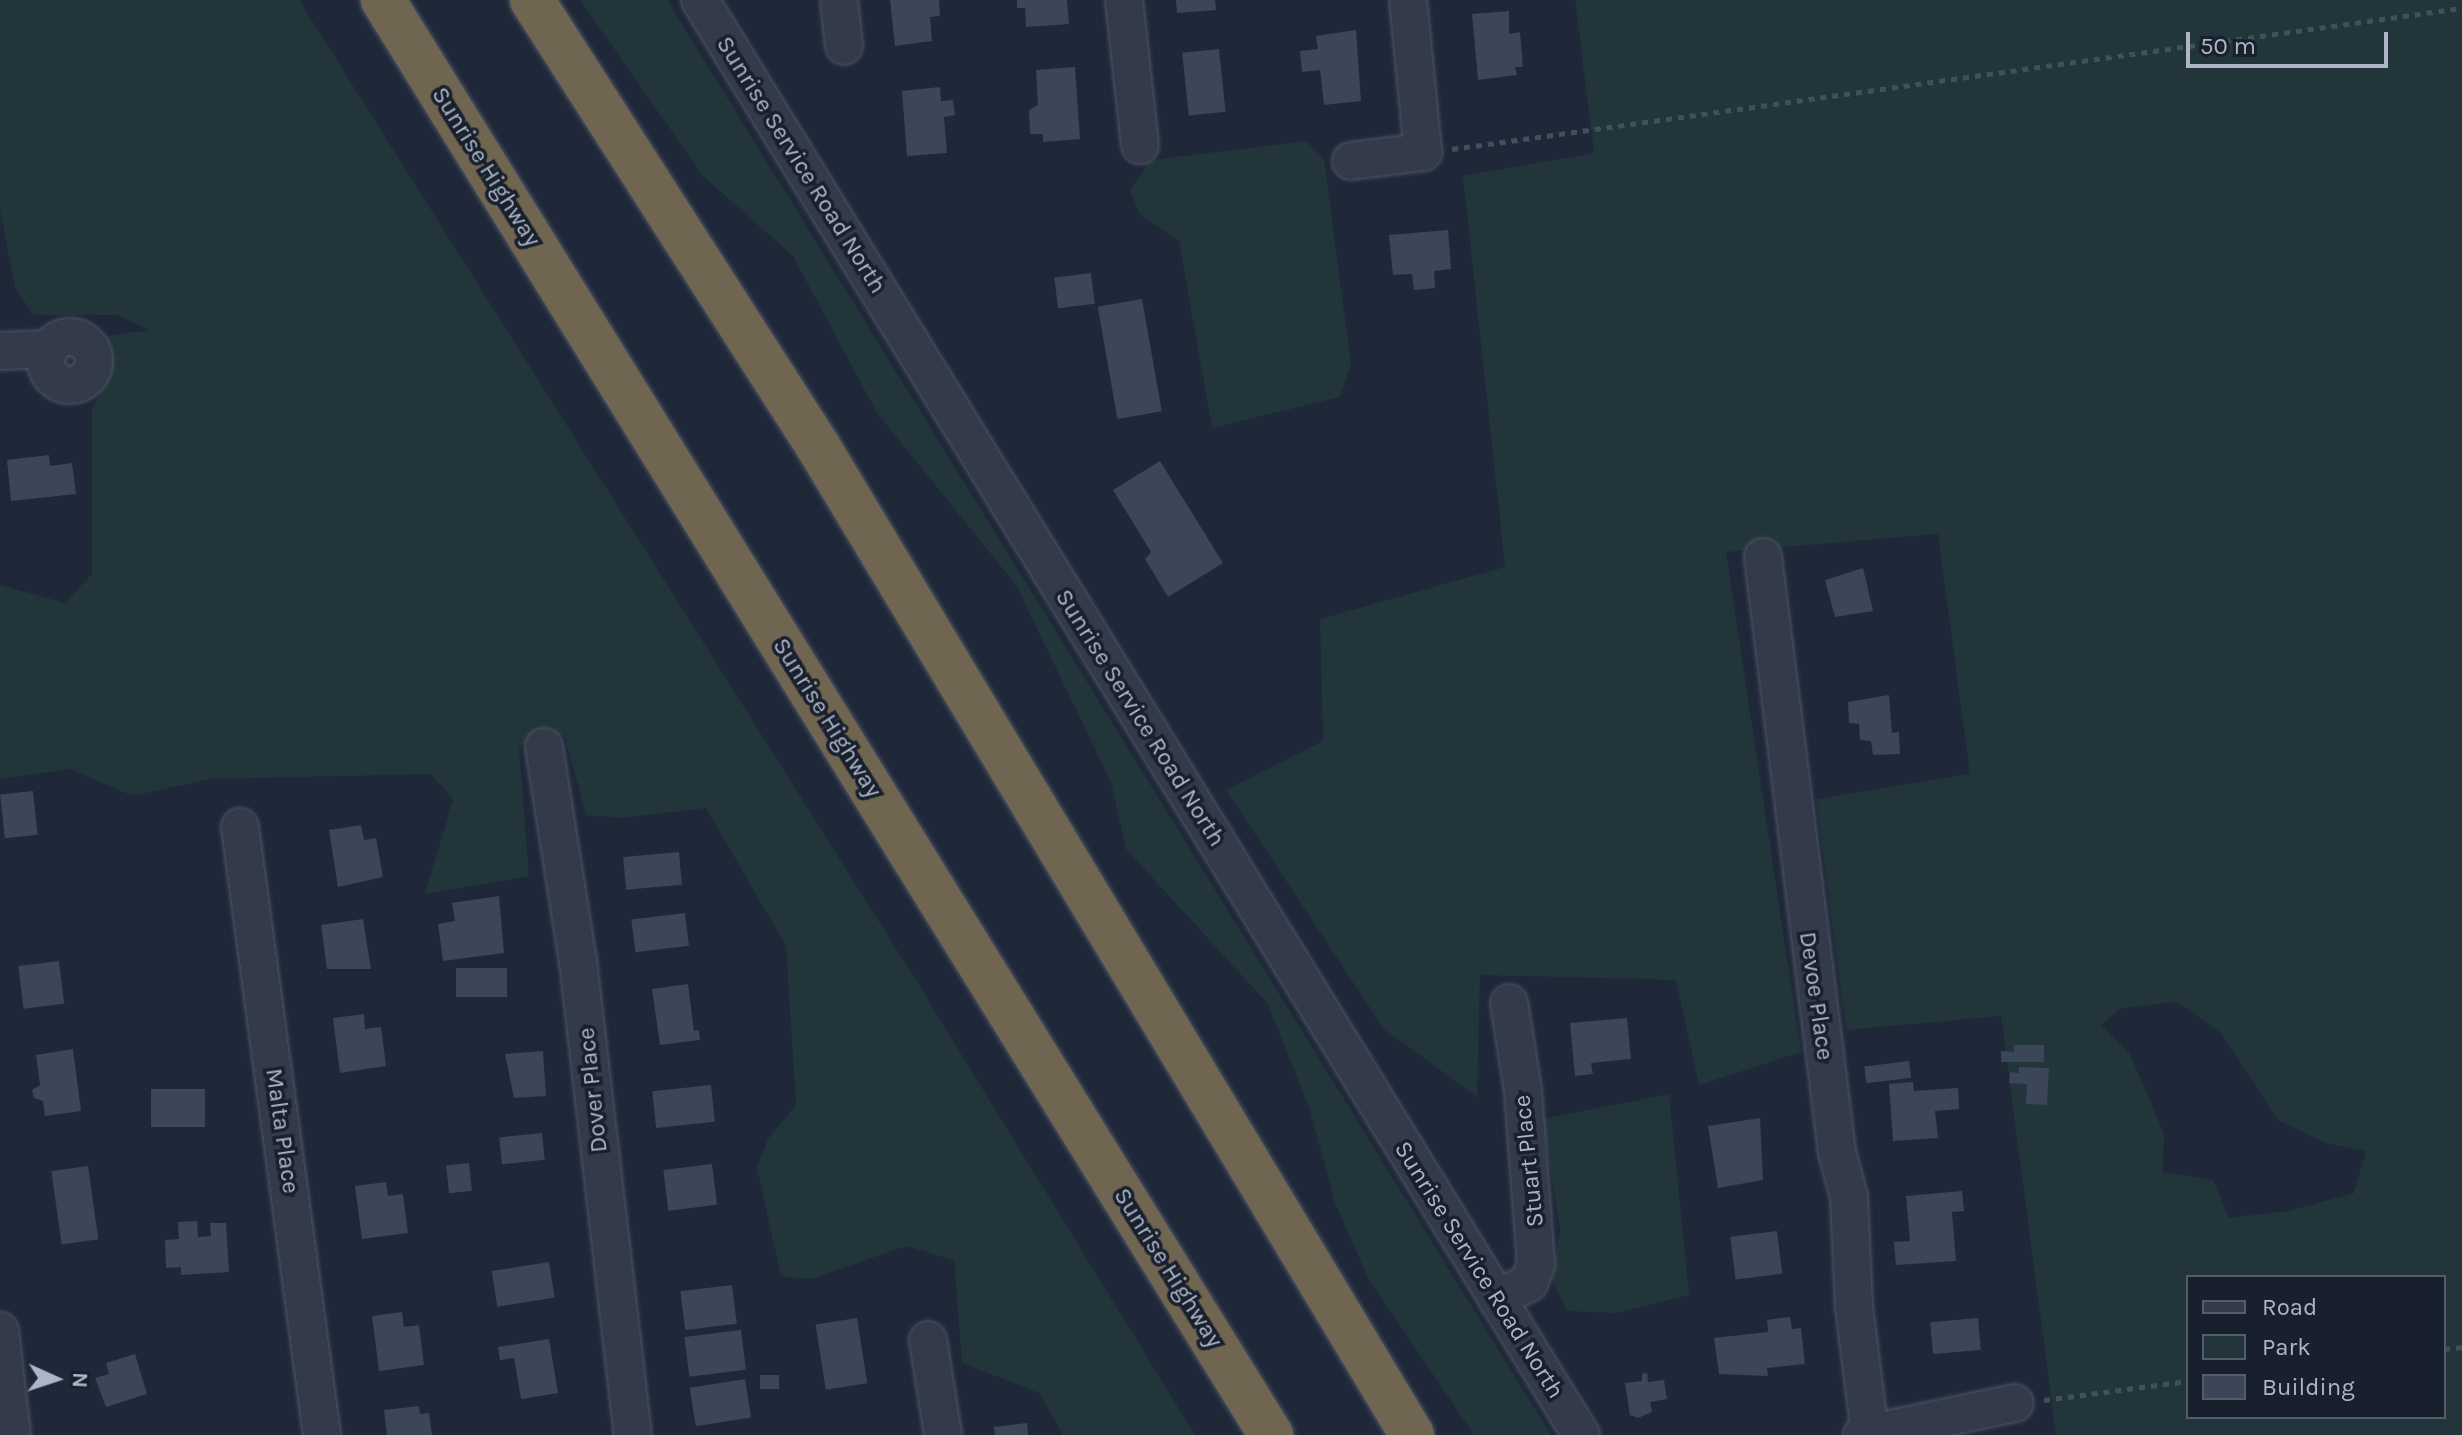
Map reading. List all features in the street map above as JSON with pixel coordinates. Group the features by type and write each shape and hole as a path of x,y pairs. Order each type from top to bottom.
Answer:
{"highway":[{"name":"Sunrise Highway","path":"383,0 1271,1435"},
{"path":"532,0 819,448 1412,1435"}],"street":[{"name":"Sunrise Service Road North","path":"700,0 1581,1435"},
{"path":"839,0 844,46"},
{"path":"1124,0 1140,145"},
{"path":"1351,161 1423,152 1408,0"},
{"path":"0,351 50,349"},
{"name":"Devoe Place","path":"1763,557 1833,1122 1849,1197 1854,1307 1866,1434"},
{"name":"Dover Place","path":"544,747 578,961 633,1435"},
{"name":"Malta Place","path":"240,827 322,1435"},
{"name":"Stuart Place","path":"1497,1299 1529,1283 1537,1250 1509,1003"},
{"path":"0,1331 12,1435"},
{"path":"928,1340 943,1435"},
{"path":"1866,1434 2015,1403"}],"path":[{"path":"1423,152 2462,8"},
{"path":"2015,1403 2186,1381"}],"green space":[{"path":"0,0 299,0 912,974 1195,1435 1063,1435 1039,1393 962,1363 954,1260 906,1246 811,1279 781,1276 757,1167 768,1139 796,1105 786,946 706,808 621,818 586,815 564,735 536,733 519,747 529,876 425,894 453,799 431,774 210,779 133,796 70,769 0,779 0,585 65,603 92,574 92,409 104,387 107,336 150,330 117,315 33,315 15,287 0,209"},
{"path":"580,0 667,0 1551,1435 1474,1435 1368,1278 1335,1203 1310,1110 1268,1004 1126,849 1111,782 1016,585 877,413 793,256 703,176"},
{"path":"1575,0 2462,0 2462,1435 2056,1435 2001,1016 1846,1030 1816,799 1970,774 1938,534 1726,552 1801,1052 1699,1085 1676,980 1480,975 1477,1097 1384,1029 1226,790 1323,741 1320,619 1505,567 1463,176 1594,153","holes":["2177,1002 2221,1033 2278,1120 2325,1143 2366,1151 2354,1193 2288,1211 2229,1218 2213,1180 2163,1172 2164,1134 2130,1054 2101,1025 2122,1008"]},
{"path":"1306,141 1324,159 1351,364 1340,397 1212,428 1179,241 1140,215 1130,190 1151,160"},
{"path":"1669,1094 1689,1295 1615,1313 1567,1311 1552,1280 1560,1229 1543,1119"}],"building":[{"path":"890,0 939,0 940,16 930,17 932,41 895,46"},
{"path":"1017,0 1067,0 1069,24 1026,27 1025,8 1017,8"},
{"path":"1176,0 1215,0 1216,10 1177,13"},
{"path":"1509,11 1509,34 1520,32 1523,67 1515,67 1517,75 1478,80 1472,14"},
{"path":"1356,30 1361,101 1324,105 1320,70 1302,72 1300,51 1318,49 1316,36"},
{"path":"1219,49 1226,112 1189,116 1182,53"},
{"path":"1075,67 1080,139 1043,142 1043,134 1030,134 1029,110 1038,105 1036,70"},
{"path":"940,87 941,101 953,100 955,115 944,117 947,153 907,156 902,91"},
{"path":"1448,230 1451,269 1434,271 1435,288 1414,290 1412,274 1393,275 1389,235"},
{"path":"1091,273 1095,304 1058,308 1054,278"},
{"path":"1142,299 1162,411 1117,419 1098,307"},
{"path":"49,455 50,466 72,463 76,494 11,501 7,460"},
{"path":"1160,461 1223,563 1168,597 1145,559 1151,552 1113,490"},
{"path":"1863,568 1873,611 1835,617 1825,580"},
{"path":"1889,695 1892,733 1899,732 1900,754 1873,755 1871,741 1860,740 1859,724 1849,723 1848,702"},
{"path":"33,791 38,835 5,838 0,794"},
{"path":"361,825 364,840 376,838 383,877 338,887 329,830"},
{"path":"679,852 682,885 626,890 623,857"},
{"path":"499,896 504,953 443,961 438,924 455,921 452,903"},
{"path":"685,913 689,946 635,952 631,920"},
{"path":"363,919 371,969 327,969 321,925"},
{"path":"59,961 64,1004 24,1009 18,966"},
{"path":"456,968 507,968 507,997 456,997"},
{"path":"688,984 694,1031 699,1030 700,1040 660,1045 652,989"},
{"path":"364,1014 365,1029 381,1027 386,1066 340,1073 333,1018"},
{"path":"1627,1018 1631,1059 1591,1063 1593,1074 1575,1076 1570,1023"},
{"path":"2014,1045 2044,1045 2044,1062 2001,1062 2001,1051 2014,1052"},
{"path":"73,1049 81,1111 45,1116 43,1101 34,1098 32,1090 40,1085 36,1055"},
{"path":"543,1051 546,1096 514,1098 505,1054"},
{"path":"1909,1061 1911,1078 1866,1083 1864,1066"},
{"path":"2019,1067 2049,1068 2047,1105 2026,1104 2027,1084 2009,1083 2010,1072 2019,1073"},
{"path":"1913,1082 1914,1091 1958,1088 1959,1109 1935,1111 1938,1138 1893,1141 1889,1084"},
{"path":"711,1085 715,1122 656,1128 652,1091"},
{"path":"151,1089 205,1089 205,1127 151,1127"},
{"path":"1760,1118 1763,1180 1718,1188 1708,1126"},
{"path":"542,1133 545,1160 502,1164 499,1137"},
{"path":"469,1163 472,1191 449,1193 446,1165"},
{"path":"712,1164 717,1205 668,1211 663,1170"},
{"path":"88,1166 98,1239 62,1244 51,1171"},
{"path":"386,1182 388,1196 403,1194 408,1233 362,1239 355,1186"},
{"path":"1962,1191 1964,1211 1952,1212 1956,1261 1896,1265 1894,1242 1910,1241 1906,1196"},
{"path":"197,1221 198,1237 211,1236 210,1223 226,1223 229,1272 181,1275 181,1267 166,1268 165,1240 179,1239 178,1222"},
{"path":"1777,1231 1782,1274 1736,1279 1730,1237"},
{"path":"549,1262 555,1298 497,1307 492,1271"},
{"path":"732,1285 737,1324 685,1330 680,1291"},
{"path":"402,1312 404,1327 419,1325 424,1365 379,1371 372,1316"},
{"path":"1790,1317 1792,1329 1801,1328 1805,1364 1767,1368 1768,1376 1719,1374 1714,1338 1768,1332 1767,1320"},
{"path":"857,1318 867,1383 826,1390 816,1325"},
{"path":"1978,1318 1981,1350 1933,1354 1930,1322"},
{"path":"741,1330 746,1370 689,1377 684,1337"},
{"path":"549,1339 558,1393 521,1399 514,1358 500,1360 498,1347"},
{"path":"135,1354 147,1394 106,1407 95,1378 109,1374 106,1363"},
{"path":"1647,1373 1648,1382 1664,1380 1667,1399 1650,1402 1652,1412 1638,1418 1630,1415 1625,1383 1642,1381 1642,1374"},
{"path":"760,1375 779,1375 779,1389 760,1389"},
{"path":"745,1379 751,1418 696,1426 690,1388"},
{"path":"419,1406 420,1414 429,1413 432,1435 387,1435 384,1410"},
{"path":"1027,1423 1028,1435 995,1435 994,1427"}]}
